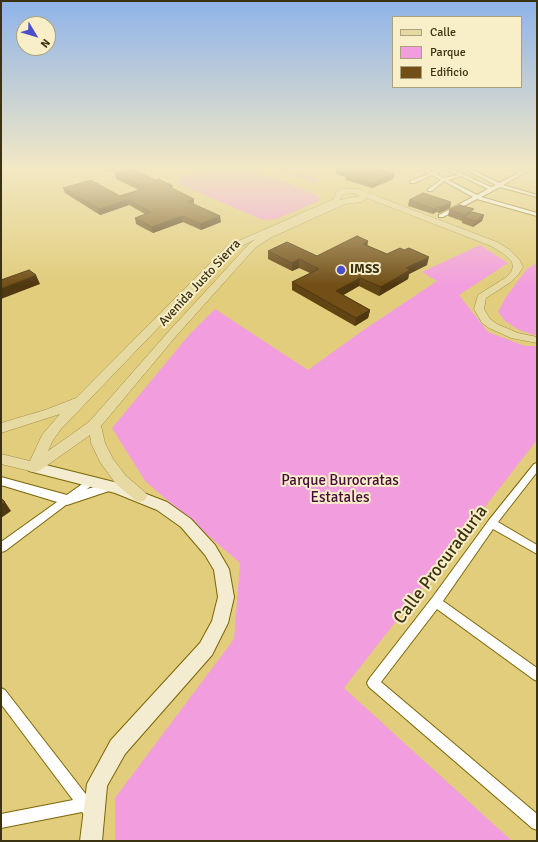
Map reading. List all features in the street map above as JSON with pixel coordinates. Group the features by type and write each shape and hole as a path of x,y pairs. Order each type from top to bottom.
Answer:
{"main road":[{"name":"Avenida Justo Sierra","path":"34,467 47,438 81,400 230,248 321,207"},
{"name":"Avenida Justo Sierra","path":"34,467 70,443 94,424 173,333 252,246 260,240 332,207"},
{"path":"387,207 422,217 494,244 512,256 518,267 515,273 481,297 479,309 486,321 498,329 515,336 537,340"},
{"path":"387,207 422,217"},
{"path":"151,329 173,333"},
{"path":"1,428 50,413 81,400"},
{"path":"94,424 98,443 106,462 121,480 140,496"},
{"path":"1,459 111,486 140,496 162,506 186,523 210,550 221,569 226,597 220,623 206,649 118,747 97,784 89,810 91,841"}],"street":[{"path":"441,216 457,207"},
{"path":"511,207 537,215"},
{"name":"Calle Procuraduría","path":"537,466 533,478 492,523 436,602 373,683 537,823"},
{"path":"1,481 67,500 111,486"},
{"path":"1,548 92,481"},
{"path":"492,523 537,550"},
{"path":"436,602 537,675"},
{"path":"1,694 89,810"},
{"path":"1,821 89,810"}],"green space":[{"path":"233,207 304,207 276,219 263,220"},
{"name":"Parque Burocratas Estatales","path":"480,245 508,263 459,295 488,332 525,346 537,346 537,440 344,688 512,841 115,841 115,798 234,639 240,563 145,481 112,428 189,335 215,309 308,370 362,331 437,281 422,272"},
{"path":"537,263 537,336 519,330 505,321 498,312 506,297 527,269"}],"building":[{"path":"142,207 201,207 220,216 200,224 182,216 152,227 135,218 151,212"},
{"path":"455,207 474,209 465,215 449,210"},
{"path":"472,212 484,215 475,221 463,217"},
{"path":"357,236 368,241 363,244 387,254 400,248 404,250 409,248 429,257 406,268 410,270 381,287 360,278 336,291 370,310 356,318 292,282 319,269 299,259 292,263 268,251 287,242 317,256"},
{"path":"29,270 36,275 1,289 1,280"},
{"path":"1,498 5,502 1,505"}],"place":[{"name":"IMSS","path":"341,270"}]}
